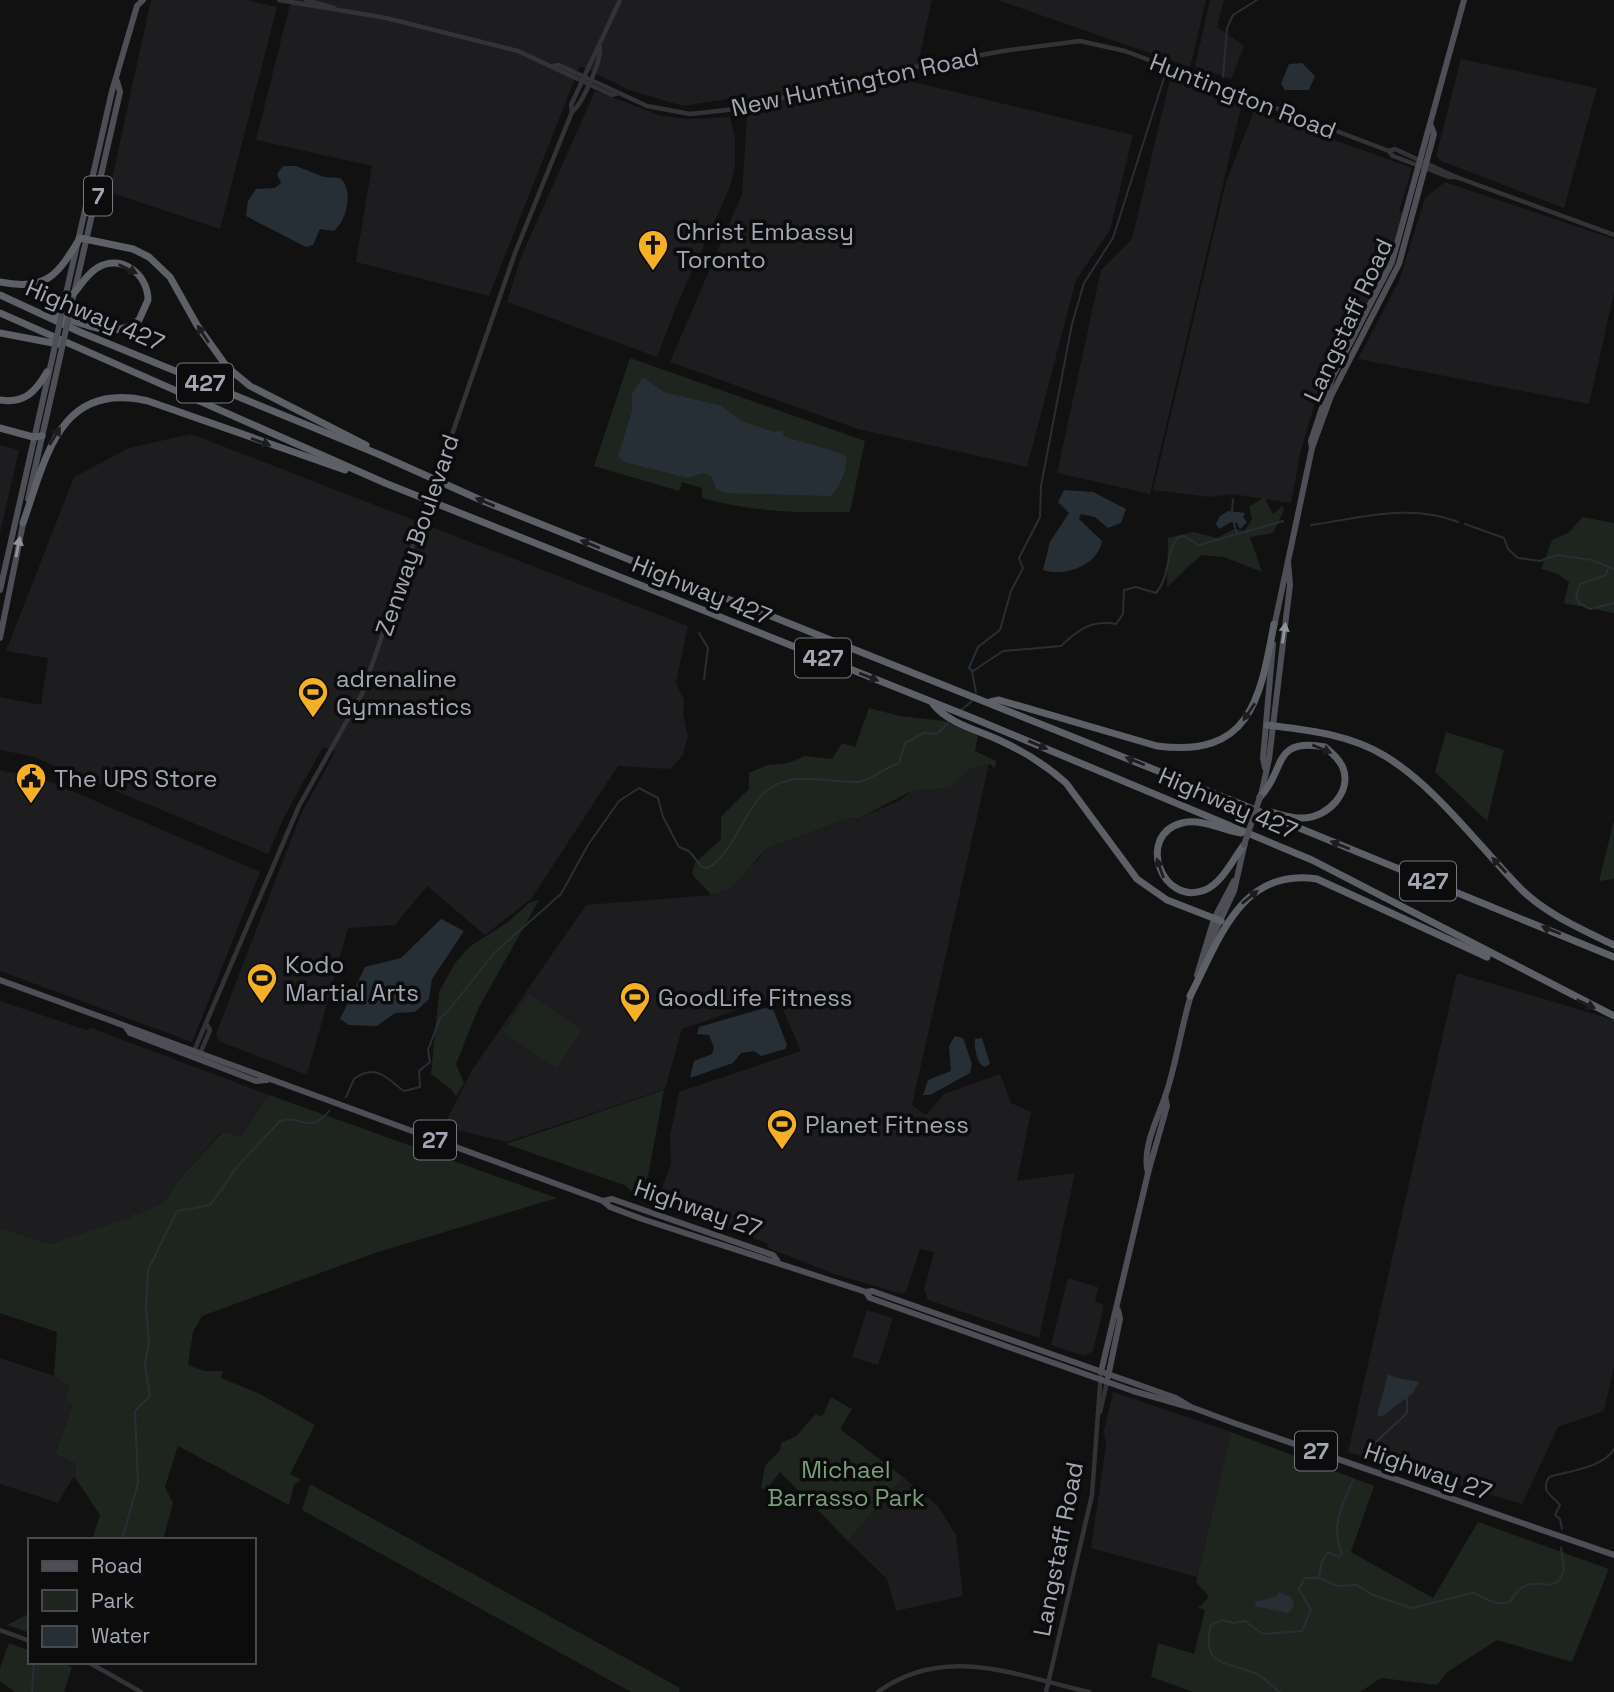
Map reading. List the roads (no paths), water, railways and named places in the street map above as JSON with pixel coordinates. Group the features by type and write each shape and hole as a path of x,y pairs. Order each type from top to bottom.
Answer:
{"highway":[{"path":"0,282 23,286 52,277 84,238 133,249 158,264 170,277 213,350 250,386 357,439 378,454"},
{"path":"33,309 104,330 116,330 139,320 148,299 142,277 131,267 118,263 98,267 74,293"},
{"name":"Highway 427","path":"0,295 80,332 378,454 483,501 953,688 1614,957"},
{"name":"Highway 427","path":"0,313 385,483 932,702 946,712 975,719 1255,835 1362,885 1559,991 1614,1016"},
{"path":"0,333 13,333 79,349"},
{"path":"0,400 23,400 37,388 47,372"},
{"path":"23,523 48,449 64,423 90,404 116,397 148,401 385,483"},
{"path":"0,428 37,437"},
{"path":"990,703 999,700 1157,746 1181,750 1203,746 1219,741 1238,728 1252,710 1261,690 1274,624"},
{"path":"946,712 971,728 1038,761 1066,783 1120,859 1150,891 1217,920"},
{"path":"1270,725 1342,737 1385,756 1435,799 1519,888 1546,910 1614,945"},
{"path":"1243,805 1306,818 1325,813 1334,804 1344,786 1343,768 1325,747 1297,745 1286,752 1276,765 1271,786 1260,797"},
{"path":"1244,845 1218,881 1205,890 1191,892 1177,887 1164,879 1157,867 1158,844 1167,831 1180,823 1195,821 1255,835"},
{"path":"1190,996 1239,906 1275,880 1301,877 1317,879 1350,893 1559,991"}],"main road":[{"name":"7","path":"0,590 37,437 61,357 112,90 117,80 135,3 142,0"},
{"name":"Langstaff Road","path":"1104,1377 1119,1319 1118,1310 1148,1173 1146,1165 1152,1137 1190,996 1234,881 1269,759 1274,624 1289,562 1311,442 1332,378 1392,262 1423,164 1425,134 1431,126 1464,0"},
{"name":"7","path":"0,638 23,523 47,372 84,238"},
{"name":"Langstaff Road","path":"1270,725 1291,571 1289,562"},
{"name":"Highway 27","path":"0,980 125,1027 130,1033 258,1073 267,1080 603,1200 610,1207 642,1219 771,1262 777,1260 866,1292 870,1298 1104,1377 1176,1398 1191,1407 1614,1555"}],"street":[{"name":"New Huntington Road","path":"279,0 338,9"},
{"name":"New Huntington Road","path":"306,0 519,51 647,107 690,114 736,108 893,71 1003,51 1080,41 1096,43"},
{"name":"Zenway Boulevard","path":"197,1055 210,1030 207,1025 290,824 362,694 515,253 572,112 571,104 620,0"},
{"name":"Huntington Road","path":"1096,43 1125,51 1389,151 1393,156 1423,164 1614,235"},
{"name":"Zenway Boulevard","path":"572,112 579,107 600,55 600,47"},
{"name":"Langstaff Road","path":"1046,1692 1092,1495 1104,1377"},
{"path":"0,1630 28,1640"},
{"path":"92,1664 141,1692"},
{"path":"878,1692 918,1671 954,1664 989,1667 1089,1692"}],"water":[{"path":"1302,63 1315,76 1309,90 1285,90 1281,84 1289,64"},
{"path":"283,166 296,166 324,177 340,178 347,190 347,205 339,226 334,231 320,229 313,245 306,247 246,216 248,201 256,189 275,188 281,183 277,174"},
{"path":"643,377 664,392 721,406 742,421 773,432 782,431 785,437 846,457 840,484 830,496 724,493 716,488 712,477 703,473 688,478 624,462 618,456 632,411 632,394"},
{"path":"1064,490 1093,492 1126,509 1121,523 1108,528 1095,517 1081,514 1079,519 1102,541 1099,550 1079,568 1051,572 1043,570 1050,542 1069,513 1058,502"},
{"path":"1228,511 1245,513 1243,517 1247,522 1240,529 1237,523 1231,522 1219,529 1216,524 1220,516"},
{"path":"441,919 464,931 432,979 429,999 415,1012 395,1013 377,1026 349,1025 340,1019 365,967 401,958"},
{"path":"772,1006 787,1045 785,1049 761,1056 754,1051 741,1053 733,1063 690,1078 694,1061 712,1054 714,1048 709,1035 697,1034 699,1027"},
{"path":"955,1036 963,1038 972,1064 970,1073 930,1095 923,1095 928,1080 951,1071 949,1046"},
{"path":"982,1038 990,1064 985,1067 978,1059 975,1046 975,1039"},
{"path":"1388,1374 1419,1382 1413,1393 1381,1417 1377,1415"},
{"path":"1279,1592 1291,1597 1294,1604 1291,1611 1287,1613 1254,1606 1257,1601 1275,1597"}],"waterway":[{"path":"1223,77 1227,28 1233,15 1257,0"},
{"path":"976,693 969,668 978,647 1000,630 1011,591 1023,568 1019,558 1040,517 1041,486 1072,324 1084,283 1113,238 1164,78"},
{"path":"1232,511 1233,499"},
{"path":"1311,525 1403,513 1422,513 1458,522"},
{"path":"1233,520 1237,534"},
{"path":"973,671 1003,651 1061,646 1086,627 1099,623 1116,624 1123,614 1124,590 1136,587 1156,593 1161,586 1171,550 1178,537 1184,536 1199,545 1283,521"},
{"path":"1465,524 1504,538 1508,549 1518,558 1540,561 1557,555 1592,560 1614,569"},
{"path":"1608,569 1606,575 1580,584 1576,596 1579,603 1590,609 1614,603"},
{"path":"699,633 708,648 704,679"},
{"path":"960,711 972,701"},
{"path":"346,1097 354,1079 369,1072 382,1074 404,1091 420,1087 419,1071 430,1062 428,1050 440,1018 494,953 561,894 588,845 619,801 639,788 658,798 663,817 679,847 689,851 702,867 708,868 725,853 766,791 776,785 798,779 855,782 866,780 899,763 905,743 924,733 937,734 948,723"},
{"path":"123,1538 138,1483 135,1411 150,1396 145,1366 149,1340 146,1309 148,1270 177,1211 210,1205 238,1166 280,1121 316,1122 329,1111"},
{"path":"1369,1456 1375,1443 1407,1413 1407,1396"},
{"path":"1562,1529 1560,1519 1555,1515 1560,1505 1546,1490 1549,1477 1594,1465 1614,1449"},
{"path":"1319,1577 1322,1561 1328,1552 1339,1557 1342,1553 1337,1525 1353,1480"},
{"path":"1280,1692 1260,1676 1228,1665 1213,1656 1208,1639 1211,1625 1222,1620 1233,1623 1245,1621 1263,1634 1302,1631 1311,1610 1299,1589 1305,1578 1319,1578 1337,1586 1357,1585 1373,1595 1411,1608 1473,1593 1495,1602 1510,1602 1522,1587 1551,1585 1560,1580 1564,1569 1561,1548"},
{"path":"32,1692 34,1664"}],"place":[{"name":"Christ Embassy Toronto","path":"653,272"},
{"name":"adrenaline Gymnastics","path":"313,719"},
{"name":"The UPS Store","path":"31,805"},
{"name":"Kodo Martial Arts","path":"262,1005"},
{"name":"GoodLife Fitness","path":"635,1024"},
{"name":"Planet Fitness","path":"782,1151"}],"park label":[{"name":"Michael Barrasso Park","path":"846,1483"}]}
